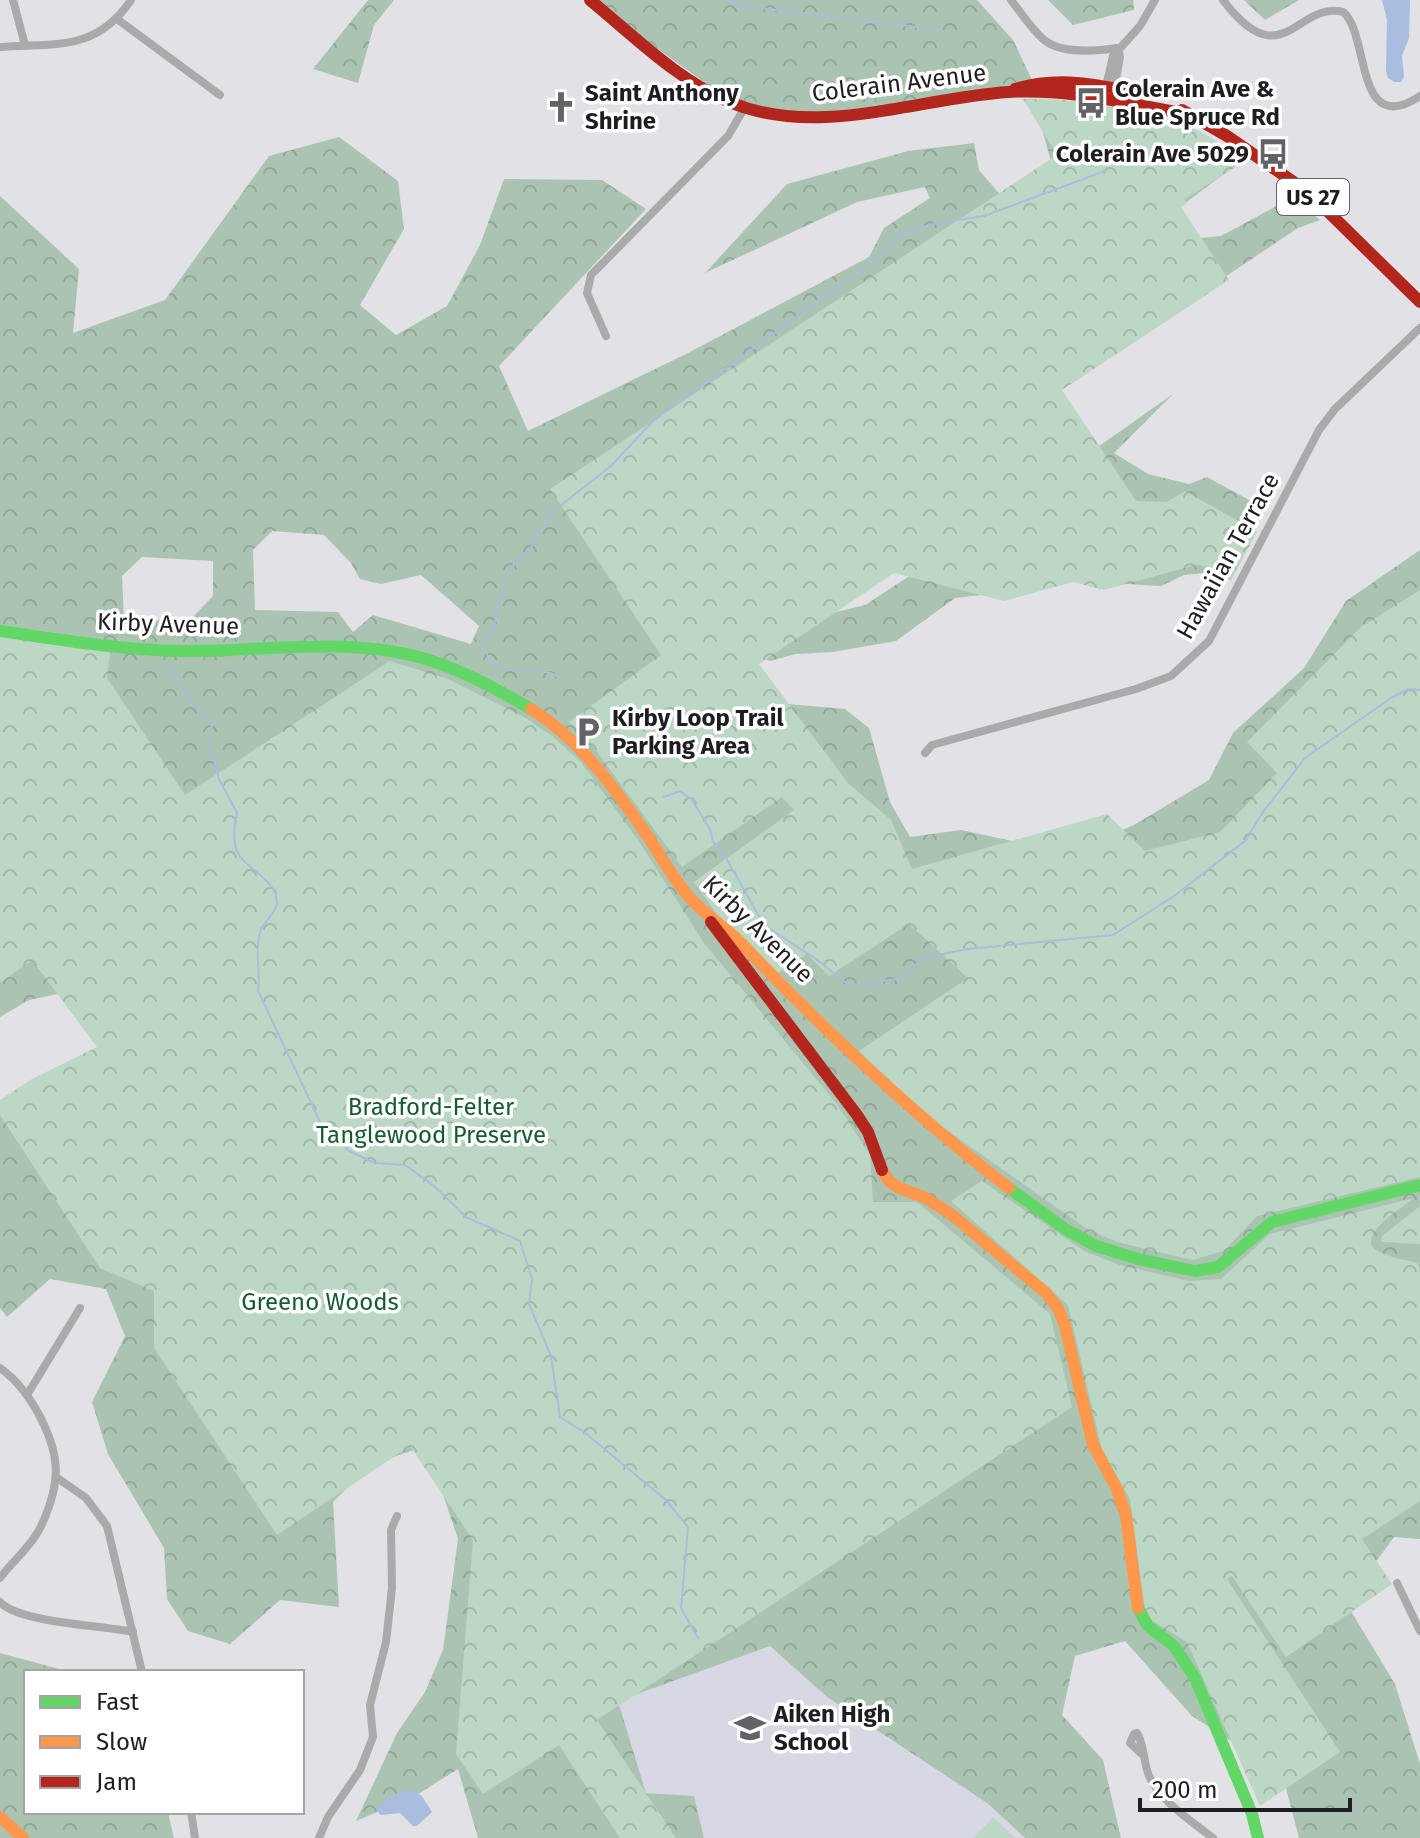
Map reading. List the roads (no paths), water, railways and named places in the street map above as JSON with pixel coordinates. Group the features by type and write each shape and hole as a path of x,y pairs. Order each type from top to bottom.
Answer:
{"street":[{"path":"13,0 25,45"},
{"path":"0,47 83,40 104,30 131,0"},
{"name":"Colerain Avenue","path":"590,0 702,88 745,107 784,116 821,117 1010,92 1033,82 1058,82 1188,114 1227,136 1308,192 1420,302"},
{"path":"1011,0 1047,43 1099,51 1118,48"},
{"path":"1109,93 1110,67 1118,48 1140,26 1155,0"},
{"path":"1223,0 1242,21 1260,31 1279,28 1302,11"},
{"path":"1316,4 1332,6 1349,18 1366,80 1379,100 1398,106 1420,96"},
{"path":"117,19 220,95"},
{"path":"1109,93 1120,57 1118,48"},
{"path":"1099,51 1110,67"},
{"path":"606,336 587,293 591,275 728,136 745,107"},
{"name":"Hawaiian Terrace","path":"925,753 932,745 1136,689 1171,676 1194,658 1209,641 1319,430 1335,409 1420,328"},
{"name":"Kirby Avenue","path":"0,631 140,650 218,651 349,646 400,653 437,663 512,699 559,729 613,792 666,866 710,919 725,927 900,1100 956,1150 1084,1240 1117,1253 1195,1271 1208,1271 1223,1265 1255,1233 1272,1222 1420,1185"},
{"path":"710,919 857,1115 889,1181 951,1214 1046,1293 1058,1308 1093,1445 1117,1489 1126,1516 1138,1609 1148,1626 1174,1646 1195,1678 1252,1814 1258,1838"},
{"path":"27,1395 80,1308"},
{"path":"0,1368 27,1395 47,1433 56,1477 38,1532 0,1578"},
{"path":"56,1477 86,1498 107,1526 142,1670"},
{"path":"319,1838 328,1817 360,1770 373,1737 370,1705 386,1642 392,1588 391,1530 397,1516"},
{"path":"1397,1583 1420,1631"},
{"path":"0,1602 7,1608 35,1616 133,1632"},
{"path":"1144,1756 1148,1773 1163,1800 1213,1838"},
{"path":"191,1814 195,1838"},
{"path":"0,1817 23,1838"}],"water":[{"path":"1382,0 1410,0 1409,38 1402,56 1404,77 1401,82 1388,78 1386,71 1387,20"},
{"path":"409,1789 421,1795 432,1812 417,1826 413,1826 400,1813 381,1815 376,1810 386,1799"}],"waterway":[{"path":"726,0 736,5 941,30"},
{"path":"563,680 545,672 497,666 482,644 493,632 510,569 532,546 551,513 611,466 652,422 889,250 899,235 932,224 984,216 1105,171"},
{"path":"169,665 194,706 213,723 207,735 219,779 237,813 234,834 237,851 268,882 276,895 276,906 259,937 258,991 322,1126 349,1151 375,1163 405,1165 433,1185 466,1217 520,1241 532,1279 529,1304 551,1356 560,1417 584,1432 666,1500 688,1527 681,1608 698,1638"},
{"path":"664,797 680,791 692,800 710,829 713,842 726,858 764,925 849,985 900,979 923,958 968,949 1113,935 1174,896 1245,841 1263,812 1305,758 1391,698 1409,689 1420,690"}],"place":[{"name":"Colerain Ave & Blue Spruce Rd","path":"1091,103"},
{"name":"Saint Anthony Shrine","path":"561,107"},
{"name":"Colerain Ave 5029","path":"1273,154"},
{"name":"Kirby Loop Trail Parking Area","path":"588,732"},
{"name":"Aiken High School","path":"750,1728"}],"park label":[{"name":"Bradford-Felter Tanglewood Preserve","path":"431,1121"},
{"name":"Greeno Woods","path":"320,1302"}]}
